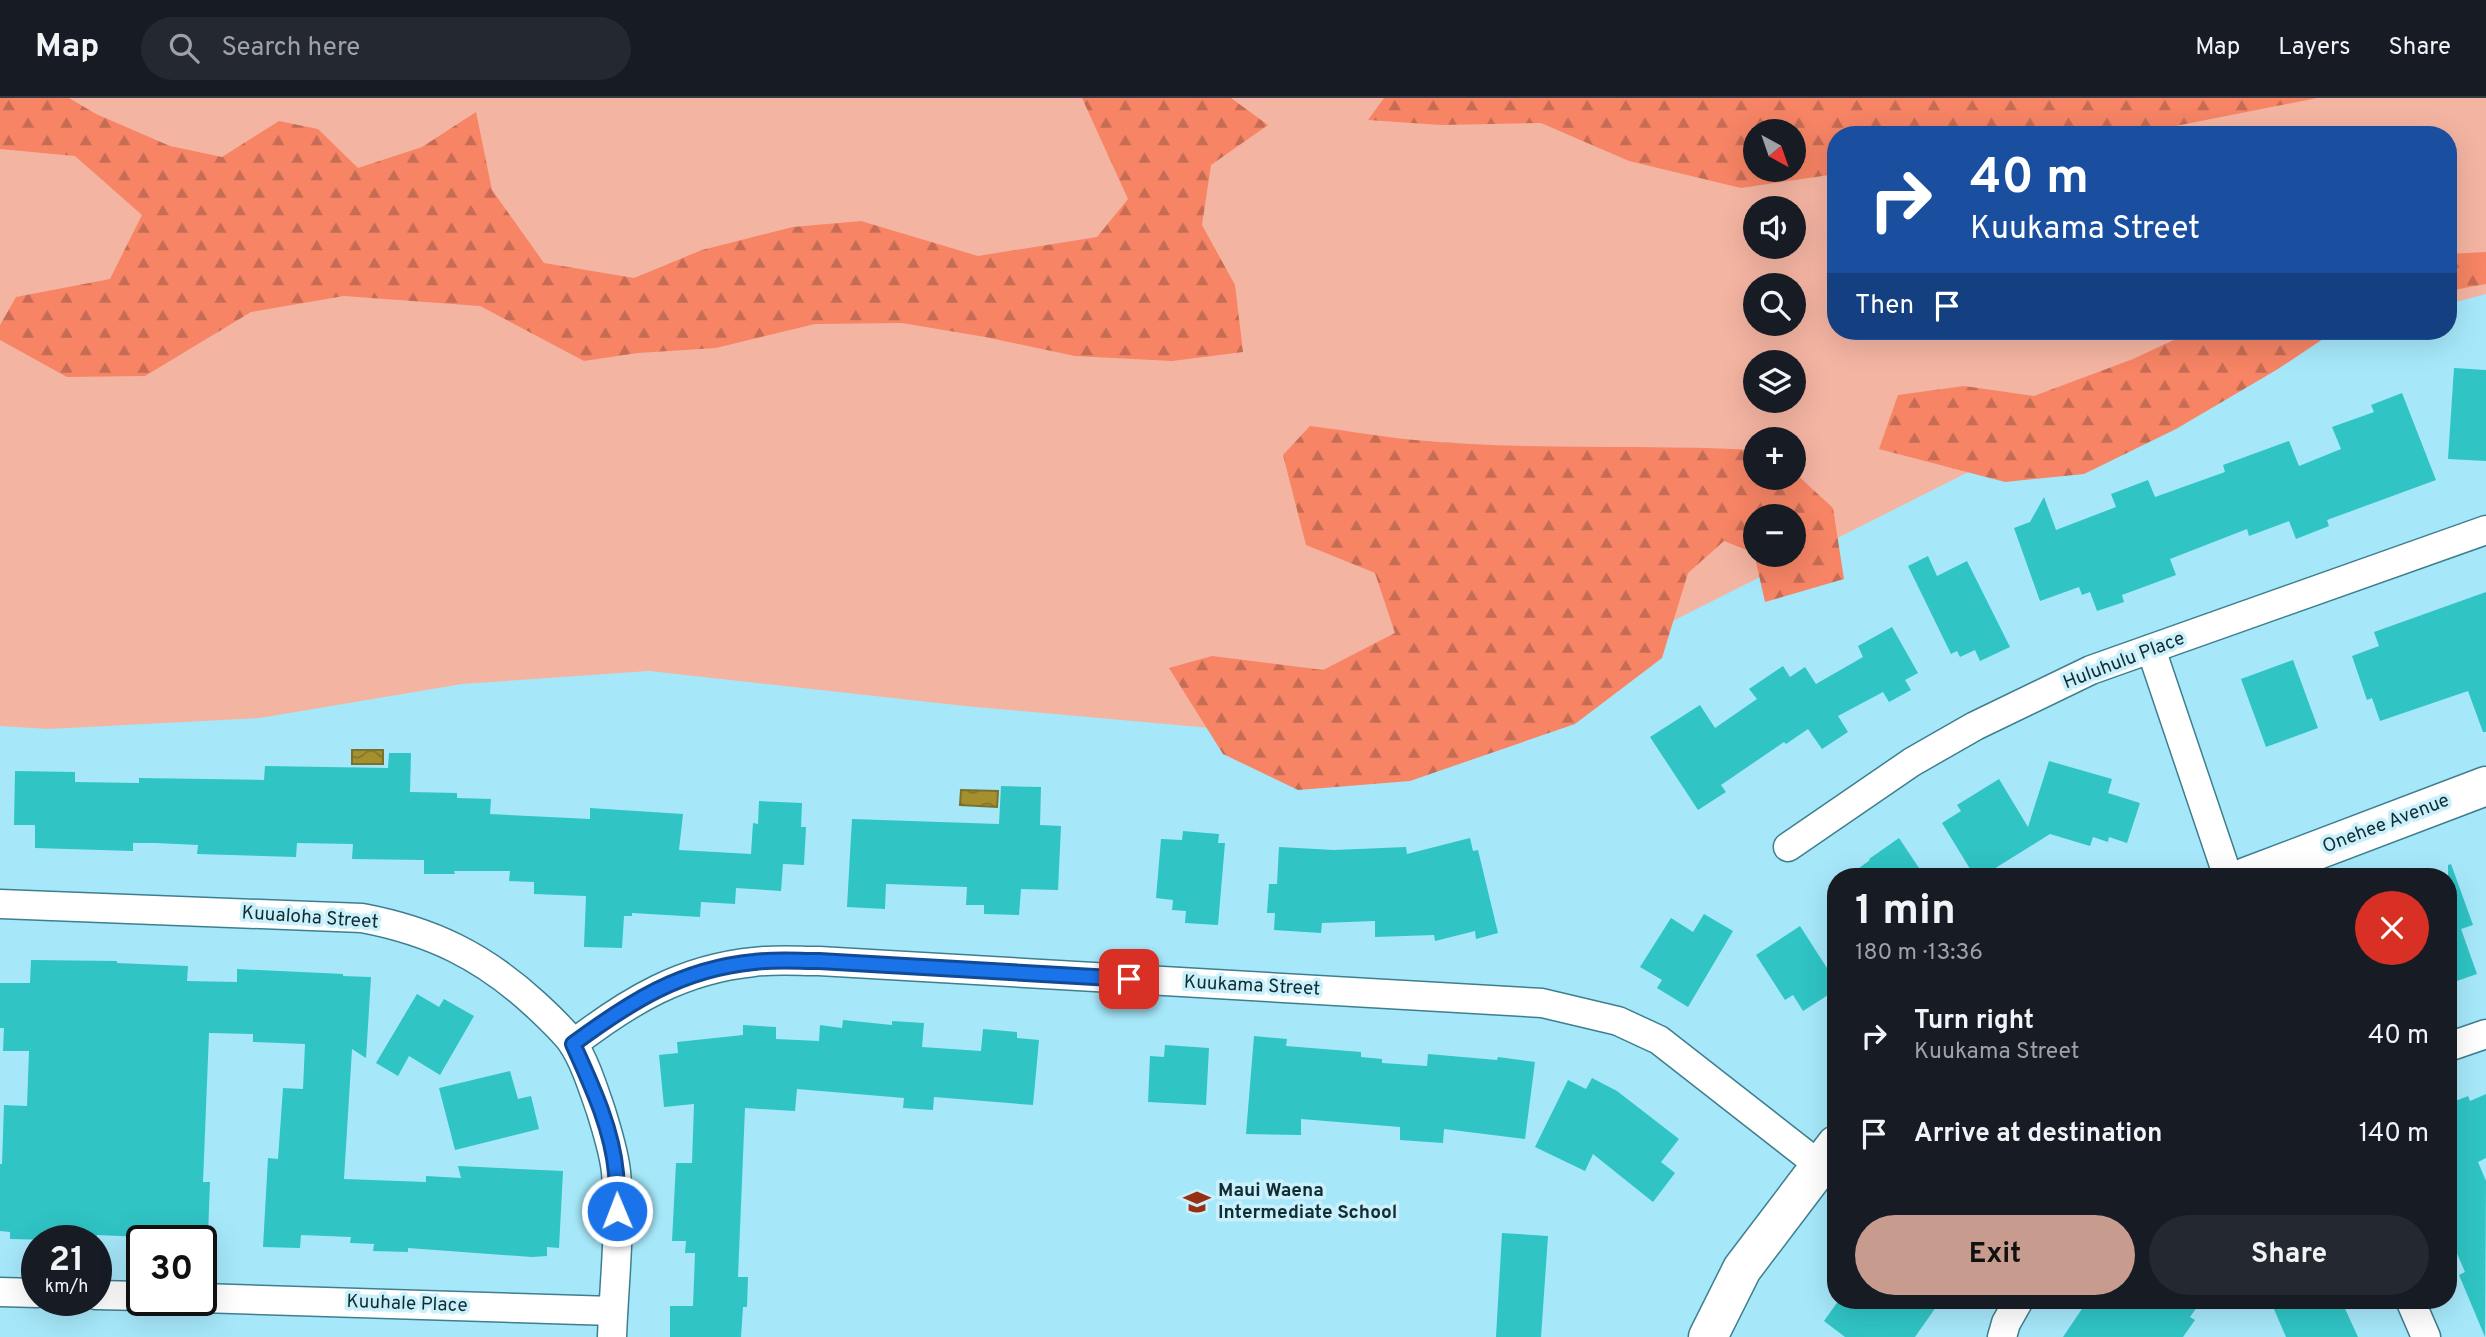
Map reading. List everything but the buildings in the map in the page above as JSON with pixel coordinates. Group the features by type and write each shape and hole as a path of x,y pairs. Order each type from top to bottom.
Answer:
{"street":[{"name":"Huluhulu Place","path":"1788,847 1912,762 1975,726 2091,670 2486,530"},
{"path":"2151,649 2225,868"},
{"name":"Onehee Avenue","path":"2270,868 2486,786"},
{"name":"Kuualoha Street","path":"0,905 349,917 397,925 438,939 508,979 554,1022 573,1044 594,1090 608,1135 616,1171 617,1231 612,1324"},
{"name":"Kuukama Street","path":"573,1044 620,1009 663,985 703,971 754,961 819,961 1542,1003 1618,1021 1658,1040 1827,1155"},
{"path":"2457,1044 2486,1034"},
{"path":"1708,1337 1742,1269 1827,1155"},
{"path":"0,1292 21,1293"},
{"name":"Kuuhale Place","path":"217,1299 612,1324"},
{"path":"2002,1337 2014,1309"},
{"path":"2414,1309 2426,1337"}],"shaded area":[{"path":"0,98 2486,98 2486,294 2457,302 2457,126 1827,126 1827,340 2318,340 2270,353 2028,442 1806,554 1806,504 1743,504 1743,567 1780,567 1603,656 1255,732 965,706 649,671 462,684 260,718 49,729 0,726"}],"green space":[{"path":"0,98 69,98 96,114 170,146 222,157 279,121 318,129 358,168 422,147 476,112 492,190 544,263 634,278 702,250 793,227 861,221 978,256 1097,237 1128,199 1082,98 1231,98 1268,125 1211,165 1202,225 1235,285 1243,352 1172,361 1075,356 902,323 815,324 716,348 638,353 584,361 480,306 344,296 251,312 145,376 67,377 0,340 0,325 16,297 110,279 142,215 75,156 0,149"},
{"path":"1384,98 2317,98 2175,126 1827,126 1827,175 1806,178 1806,119 1743,119 1743,182 1782,182 1741,188 1629,161 1541,123 1441,125 1368,120"},
{"path":"2486,252 2486,284 2457,289 2457,254"},
{"path":"2174,340 2322,340 2176,429 2084,474 2005,482 1879,449 1898,395 1964,386 2034,396 2133,359"},
{"path":"1310,426 1402,439 1457,443 1743,450 1743,490 1806,490 1806,483 1833,508 1844,579 1765,602 1757,567 1806,567 1806,504 1743,504 1743,549 1724,541 1688,573 1662,658 1575,724 1410,781 1298,790 1223,754 1169,668 1212,656 1323,670 1395,633 1375,573 1306,545 1283,455"}],"water":[{"path":"352,750 383,750 383,764 352,764"},
{"path":"961,790 998,791 997,807 960,805"}],"place":[{"name":"Maui Waena Intermediate School","path":"1197,1202"}],"route":[{"path":"617,1211 616,1171 608,1135 594,1090 573,1044 620,1009 663,985 703,971 754,961 819,961 1129,979"}]}
